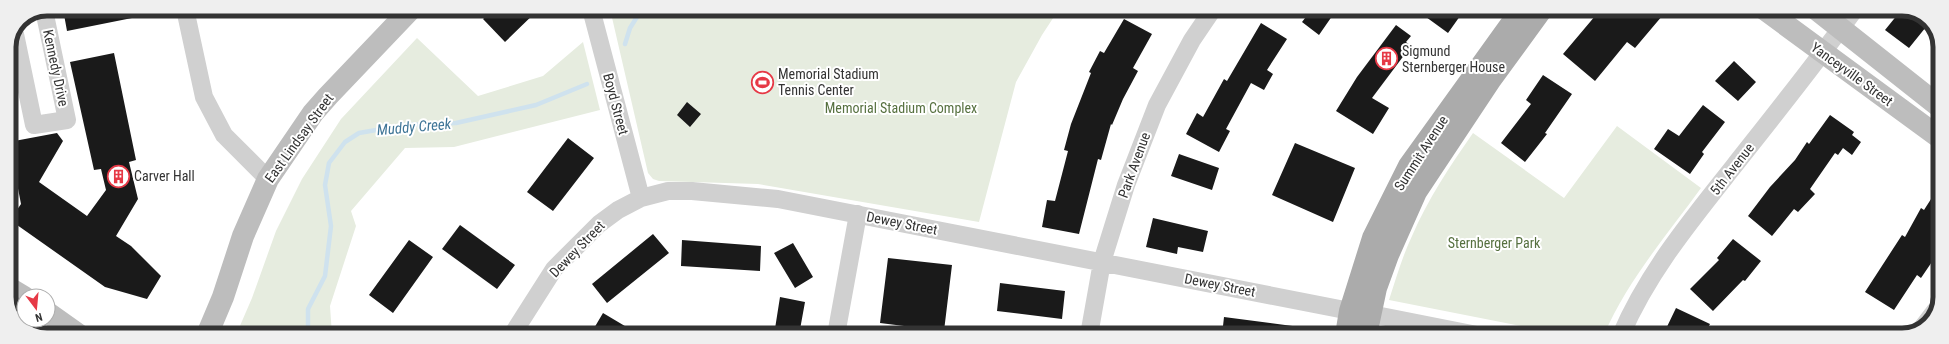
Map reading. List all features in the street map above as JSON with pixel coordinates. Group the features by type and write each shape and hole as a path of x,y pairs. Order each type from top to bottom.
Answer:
{"main road":[{"name":"Summit Avenue","path":"1363,320 1373,238 1409,166 1517,16"},
{"name":"Summit Avenue","path":"1354,328 1363,320 1388,255 1416,192 1491,80 1537,16"}],"street":[{"name":"Kennedy Drive","path":"17,42 34,125 67,120 45,16"},
{"path":"187,16 204,97 224,135 268,179"},
{"name":"East Lindsay Street","path":"210,328 223,297 243,236 268,179 323,101 404,16"},
{"name":"Boyd Street","path":"593,16 641,198"},
{"name":"Park Avenue","path":"1090,328 1102,262 1126,185 1157,105 1192,40 1208,16"},
{"name":"Yanceyville Street","path":"1774,16 1933,133"},
{"name":"Yanceyville Street","path":"1825,16 1933,101"},
{"name":"5th Avenue","path":"1624,328 1637,301 1680,235 1850,16"},
{"name":"Dewey Street","path":"516,328 554,269 599,224 618,210 641,198 668,191 692,190 778,199 858,214 1102,262 1363,320 1424,328"},
{"path":"837,328 858,214"},
{"path":"56,319 69,328"}],"green space":[{"name":"Memorial Stadium Complex","path":"612,16 1054,16 1016,82 979,222 758,184 659,181 653,179 648,173"},
{"path":"417,38 478,96 543,76 583,42 600,110 454,147 405,148 351,211 356,226 330,306 332,328 239,328 252,298 276,231 302,179 341,119"},
{"name":"Sternberger Park","path":"1617,126 1701,188 1648,259 1624,296 1607,328 1531,328 1389,300 1399,268 1418,222 1440,183 1473,133 1564,198"}],"building":[{"path":"64,16 142,16 67,31"},
{"path":"486,16 532,16 505,42 483,19"},
{"path":"1307,16 1332,16 1319,35 1302,22"},
{"path":"1425,16 1460,16 1448,33"},
{"path":"1595,16 1662,16 1635,48 1627,42 1595,81 1563,54"},
{"path":"1896,16 1906,16 1916,19 1926,27 1909,48 1885,30"},
{"path":"1124,19 1152,34 1133,68 1138,71 1123,99 1112,125 1111,124 1101,160 1098,159 1079,234 1042,227 1047,200 1055,201 1068,151 1064,150 1071,124 1091,73 1089,72 1100,51 1104,53"},
{"path":"1261,23 1287,39 1267,70 1273,74 1264,90 1251,83 1226,129 1230,131 1219,152 1186,134 1197,113 1203,117 1224,79 1227,81"},
{"path":"1396,25 1411,36 1406,42 1411,46 1372,98 1389,108 1373,134 1336,111 1357,77"},
{"name":"Carver Hall","path":"114,53 136,160 129,162 138,199 116,236 131,246 161,276 147,299 105,287 16,224 16,211 21,204 16,178 16,141 57,133 63,141 39,182 87,216 106,190 101,169 94,170 70,62"},
{"path":"1734,61 1756,82 1738,101 1715,81"},
{"path":"1543,75 1572,94 1545,133 1547,134 1525,162 1501,143 1531,104 1526,100"},
{"path":"687,102 701,114 690,127 677,115"},
{"path":"1703,105 1725,122 1702,152 1704,154 1690,174 1654,149 1668,129 1679,136"},
{"path":"1830,115 1854,132 1852,135 1861,142 1852,155 1843,148 1838,155 1835,153 1810,189 1815,194 1798,212 1794,209 1772,236 1748,216 1770,187 1795,160 1807,142 1809,144"},
{"path":"568,138 594,158 553,211 527,192"},
{"path":"1295,143 1355,168 1333,222 1272,195"},
{"path":"1179,154 1219,168 1212,190 1171,176"},
{"path":"1933,196 1933,260 1921,278 1917,275 1894,310 1865,292 1902,235 1905,237 1921,208 1924,210"},
{"path":"1153,218 1208,231 1203,252 1178,247 1177,254 1146,247"},
{"path":"460,225 515,265 497,289 442,249"},
{"path":"653,234 669,253 607,303 592,284"},
{"path":"1733,239 1761,261 1745,281 1743,280 1713,311 1690,289 1719,260 1717,258"},
{"path":"409,240 433,257 393,313 369,295"},
{"path":"682,240 761,246 760,271 681,266"},
{"path":"793,243 813,277 795,288 774,253"},
{"path":"888,258 952,265 944,328 920,328 880,323"},
{"path":"1000,283 1065,291 1062,319 997,311"},
{"path":"780,297 805,302 800,328 775,328"},
{"path":"1676,308 1710,324 1708,328 1666,328"},
{"path":"603,313 628,328 594,328"},
{"path":"1224,317 1300,327 1300,328 1223,328"}],"waterway":[{"name":"Muddy Creek","path":"625,44 630,28 638,16"},
{"name":"Muddy Creek","path":"308,328 308,309 325,276 331,226 325,185 329,163 345,142 359,133 405,125 456,123 536,105 587,84"}],"place":[{"name":"Sigmund Sternberger House","path":"1386,59"},
{"name":"Memorial Stadium Tennis Center","path":"762,82"},
{"name":"Carver Hall","path":"118,176"}]}
